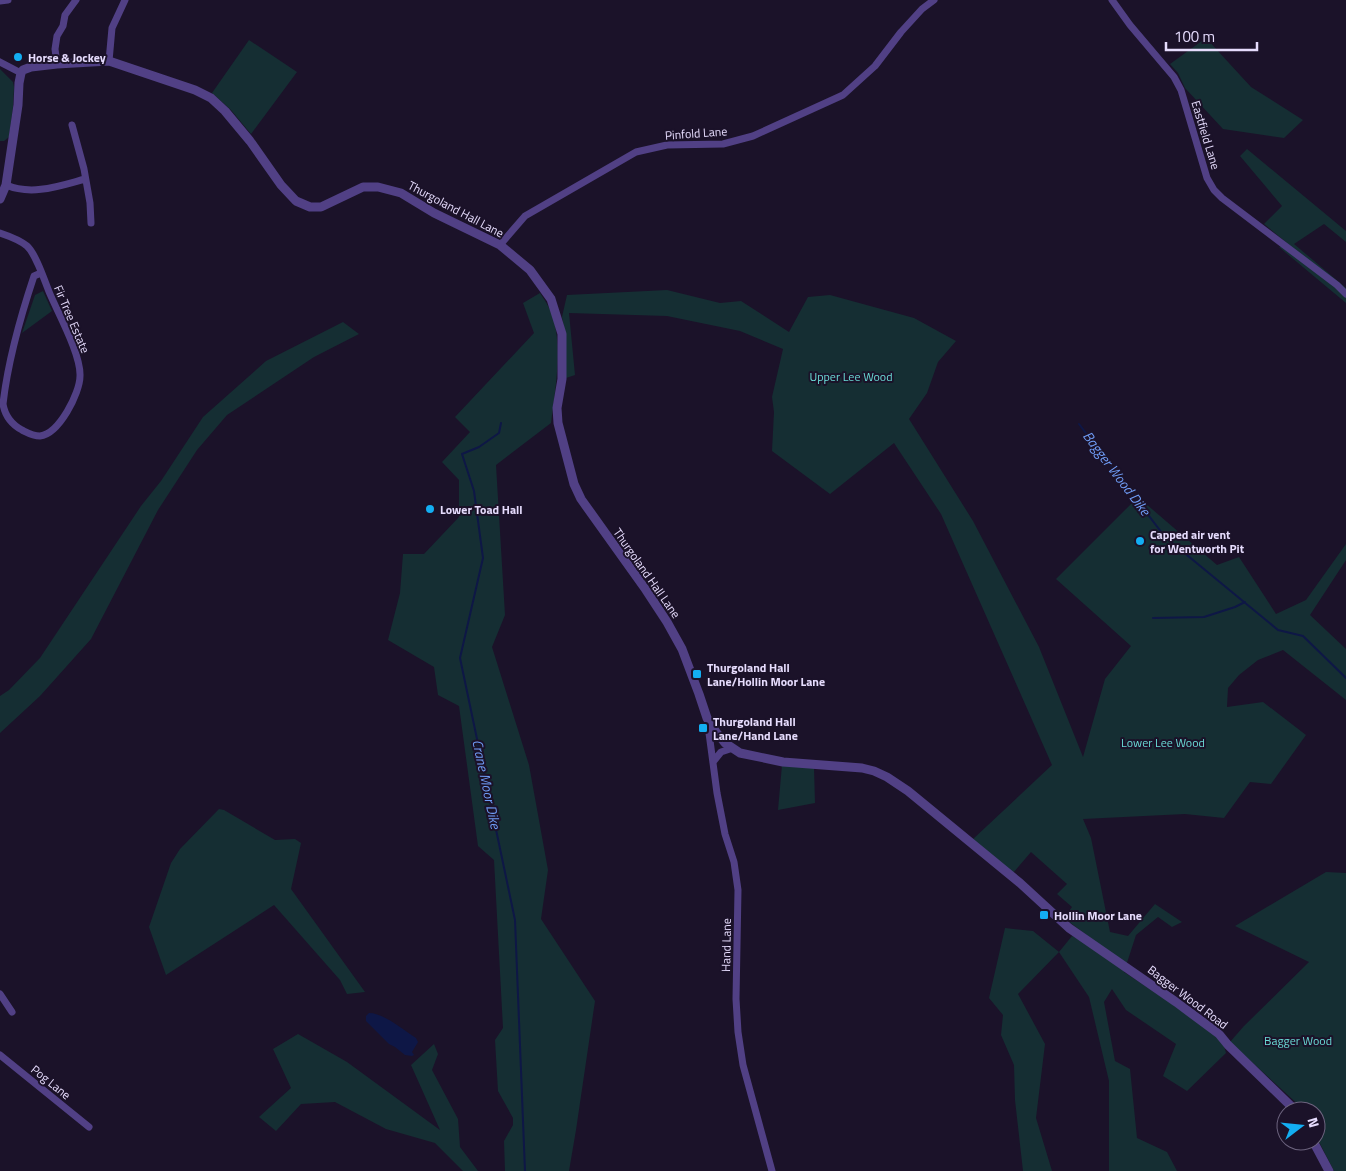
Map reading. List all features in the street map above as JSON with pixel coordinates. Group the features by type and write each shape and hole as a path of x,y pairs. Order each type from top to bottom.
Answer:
{"street":[{"path":"0,0 8,0"},
{"path":"57,64 55,49 57,36 65,15 76,0"},
{"path":"109,61 112,28 125,0"},
{"name":"Pinfold Lane","path":"500,245 516,225 529,214 636,152 667,145 723,144 753,136 842,95 875,66 912,20 934,0"},
{"name":"Eastfield Lane","path":"1112,0 1130,25 1174,77 1181,90 1207,178 1214,190 1346,294"},
{"name":"Thurgoland Hall Lane","path":"21,73 26,68 109,61 194,90 211,98 225,111 250,141 281,185 296,201 310,206 321,207 363,187 378,187 400,193 500,245 530,270 554,304 562,334 562,379 557,408 558,423 574,484 581,499 646,590 682,648 707,718"},
{"path":"0,62 21,73 6,184 0,199"},
{"path":"72,126 84,169 90,203 91,223"},
{"path":"6,184 24,190 34,190 85,179"},
{"name":"Fir Tree Estate","path":"0,233 20,241 34,254 80,366 81,378 67,412 58,426 51,432 41,436 32,435 10,421 4,413 3,404 17,330 34,276 41,273"},
{"path":"707,718 725,743 733,748"},
{"name":"Hand Lane","path":"707,718 717,793 734,862 738,890 736,990 738,1032 743,1065 772,1171"},
{"path":"713,762 721,752 733,748"},
{"name":"Bagger Wood Road","path":"733,748 740,753 783,762 862,768 887,777 908,791 1020,883 1069,928 1176,1002 1218,1034 1286,1101"},
{"path":"0,994 12,1012"},
{"name":"Pog Lane","path":"0,1055 89,1127"},
{"path":"1318,1151 1329,1171"}],"green space":[{"path":"1206,38 1251,87 1303,120 1284,138 1223,129 1185,88 1178,73 1170,64"},
{"path":"249,40 297,72 251,134 231,110 212,93"},
{"path":"0,69 13,82 14,87 9,137 4,141 0,141"},
{"path":"1247,149 1346,231 1346,242 1324,224 1294,244 1346,288 1346,303 1279,247 1285,246 1287,243 1264,224 1282,206 1240,156"},
{"path":"667,290 720,303 741,301 789,332 808,297 830,295 914,318 956,341 938,362 927,393 909,419 973,521 1039,647 1083,757 1105,679 1131,646 1056,579 1138,497 1217,565 1239,557 1276,614 1306,600 1346,544 1346,560 1310,615 1346,649 1346,700 1283,650 1258,660 1239,675 1228,688 1227,707 1263,702 1306,735 1271,784 1250,782 1224,818 1185,814 1083,819 1091,838 1110,932 1128,936 1155,904 1182,922 1172,927 1158,917 1136,935 1124,972 1216,1036 1224,1046 1226,1053 1187,1091 1163,1076 1176,1044 1126,1010 1112,989 1104,1002 1115,1061 1130,1069 1137,1138 1167,1152 1177,1171 1109,1171 1109,1081 1089,997 1059,952 1072,936 1084,942 1088,936 1064,918 1072,907 1057,894 1067,884 1031,852 1013,873 972,840 1052,765 941,514 894,443 830,494 772,451 774,412 772,397 783,349 740,331 667,316 569,313 575,375 566,378 565,333 562,317 567,295"},
{"path":"43,291 52,311 22,333 35,295"},
{"path":"540,293 553,317 556,333 558,358 551,423 496,465 505,615 492,647 529,765 548,870 541,919 595,1001 569,1171 505,1171 504,1141 513,1125 513,1118 498,1091 495,1040 503,1028 494,860 478,846 459,706 438,695 434,667 388,640 400,593 403,554 424,554 459,517 459,480 442,462 470,432 455,417 534,333 523,303"},
{"path":"343,322 359,334 314,357 227,415 197,450 158,510 91,639 40,696 0,733 0,696 9,690 40,658 203,417 266,361"},
{"path":"782,765 814,768 815,803 778,810"},
{"path":"219,809 224,810 275,840 295,839 301,843 291,889 365,992 347,994 340,980 274,905 166,975 149,927 171,863 180,849"},
{"name":"Bagger Wood","path":"1326,872 1346,873 1346,1171 1334,1171 1324,1151 1326,1151 1326,1101 1294,1101 1230,1042 1309,962 1235,926"},
{"path":"1005,928 1033,931 1059,952 1018,994 1045,1044 1036,1118 1052,1171 1023,1171 1015,1100 1014,1065 1001,1035 1003,1015 989,998"},
{"path":"298,1034 347,1062 440,1130 411,1065 434,1044 438,1054 432,1070 458,1119 460,1147 478,1171 463,1171 435,1143 386,1129 335,1102 301,1104 276,1131 259,1117 291,1088 273,1049"}],"shaded area":[{"path":"369,1013 387,1019 416,1038 418,1042 412,1052 414,1055 405,1055 389,1044 366,1021 366,1016"}],"waterway":[{"name":"Crane Moor Dike","path":"501,423 499,433 479,447 462,454 474,491 483,558 460,658 515,920 525,1171"},
{"name":"Bagger Wood Dike","path":"1079,424 1165,537 1278,630 1303,636 1346,678"},
{"name":"Bagger Wood Dike","path":"1153,618 1204,617 1245,602"}],"place":[{"name":"Horse & Jockey","path":"18,57"},
{"name":"Lower Toad Hall","path":"430,509"},
{"name":"Capped air vent for Wentworth Pit","path":"1140,541"},
{"name":"Thurgoland Hall Lane/Hollin Moor Lane","path":"697,674"},
{"name":"Thurgoland Hall Lane/Hand Lane","path":"703,728"},
{"name":"Hollin Moor Lane","path":"1044,915"}],"park label":[{"name":"Upper Lee Wood","path":"851,376"},
{"name":"Lower Lee Wood","path":"1163,742"}]}
